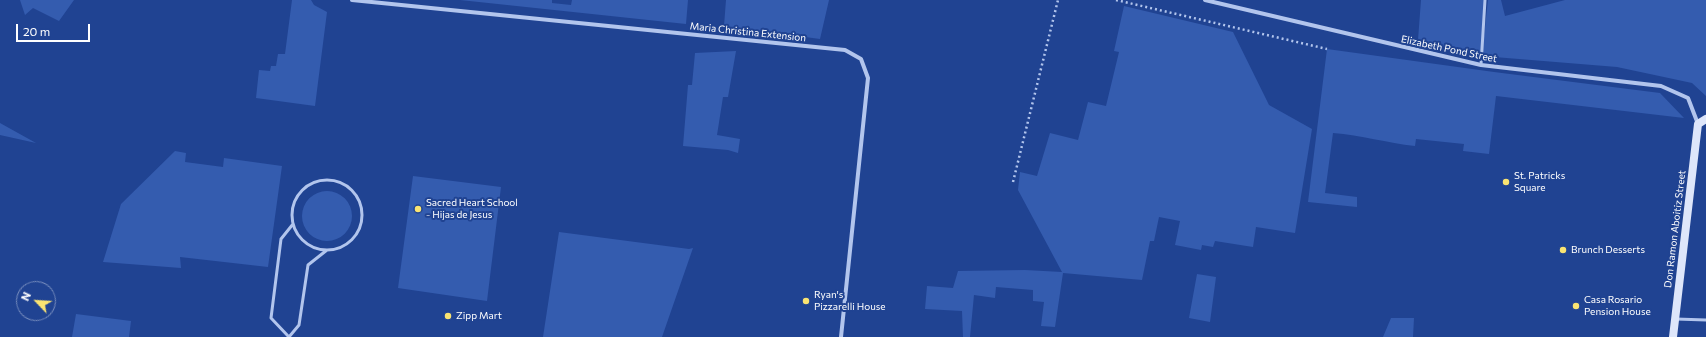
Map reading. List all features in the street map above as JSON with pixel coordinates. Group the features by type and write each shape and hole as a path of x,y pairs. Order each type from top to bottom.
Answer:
{"street":[{"name":"Maria Christina Extension","path":"352,0 845,50 861,58 868,78 842,337"},
{"name":"Elizabeth Pond Street","path":"1205,0 1481,65 1661,86 1688,98 1698,124"},
{"path":"1698,124 1706,119"},
{"name":"Don Ramon Aboitiz Street","path":"1673,337 1698,124"}],"lane":[{"path":"1481,65 1485,0"},
{"path":"293,224 281,239 272,318 289,337 299,325 308,264 327,250 343,246 355,236 361,222 361,206 354,192 342,183 326,180 311,184 299,194 292,208 293,224 300,238 312,247 327,250"},
{"path":"1675,319 1706,320"}],"path":[{"path":"1013,182 1058,0"},
{"path":"1116,0 1327,48"}],"shaded area":[{"path":"20,0 74,0 59,21 33,8 25,15"},
{"path":"292,0 311,0 314,5 327,12 315,106 256,98 259,70 270,71 271,66 276,66 278,54 285,54"},
{"path":"460,0 552,0 552,3 571,5 572,0 688,0 686,24"},
{"path":"726,0 829,0 820,39 724,26"},
{"path":"1421,0 1485,0 1483,45 1488,0 1501,0 1505,16 1565,0 1706,0 1706,96 1692,83 1617,67 1482,56 1418,40"},
{"path":"1124,6 1233,32 1269,105 1312,129 1295,233 1256,227 1253,247 1215,241 1213,247 1202,245 1201,250 1175,245 1180,221 1159,217 1154,241 1150,241 1142,280 1063,273 1055,327 1041,326 1044,302 1033,301 1033,290 996,287 995,298 974,295 970,337 963,337 962,311 925,309 927,286 953,288 958,271 1025,270 1062,272 1018,190 1020,172 1037,176 1050,133 1078,140 1088,102 1106,106 1119,52 1114,51"},
{"path":"1327,49 1660,93 1684,118 1496,96 1489,154 1463,151 1464,144 1416,139 1415,146 1354,135 1333,133 1325,193 1357,197 1357,207 1308,202"},
{"path":"736,51 728,97 723,97 717,135 740,139 738,153 728,150 683,146 688,85 692,85 695,53"},
{"path":"0,123 36,143 0,135"},
{"path":"175,151 186,153 185,162 223,167 224,158 282,166 268,267 180,257 181,268 103,262 121,204"},
{"path":"413,176 501,187 487,301 398,288"},
{"path":"332,191 337,192 345,198 351,206 351,226 345,234 337,240 322,241 317,240 309,234 303,226 302,211 303,206 309,198 317,192"},
{"path":"559,232 689,249 693,248 662,337 543,337"},
{"path":"1197,274 1216,277 1210,322 1189,318"},
{"path":"76,314 131,321 129,337 72,337"},
{"path":"1391,318 1414,318 1413,337 1383,337"}],"place":[{"name":"St. Patricks Square","path":"1506,182"},
{"name":"Sacred Heart School - Hijas de Jesus","path":"418,209"},
{"name":"Brunch Desserts","path":"1563,250"},
{"name":"Ryan's Pizzarelli House","path":"806,301"},
{"name":"Casa Rosario Pension House","path":"1576,306"},
{"name":"Zipp Mart","path":"448,316"}]}
